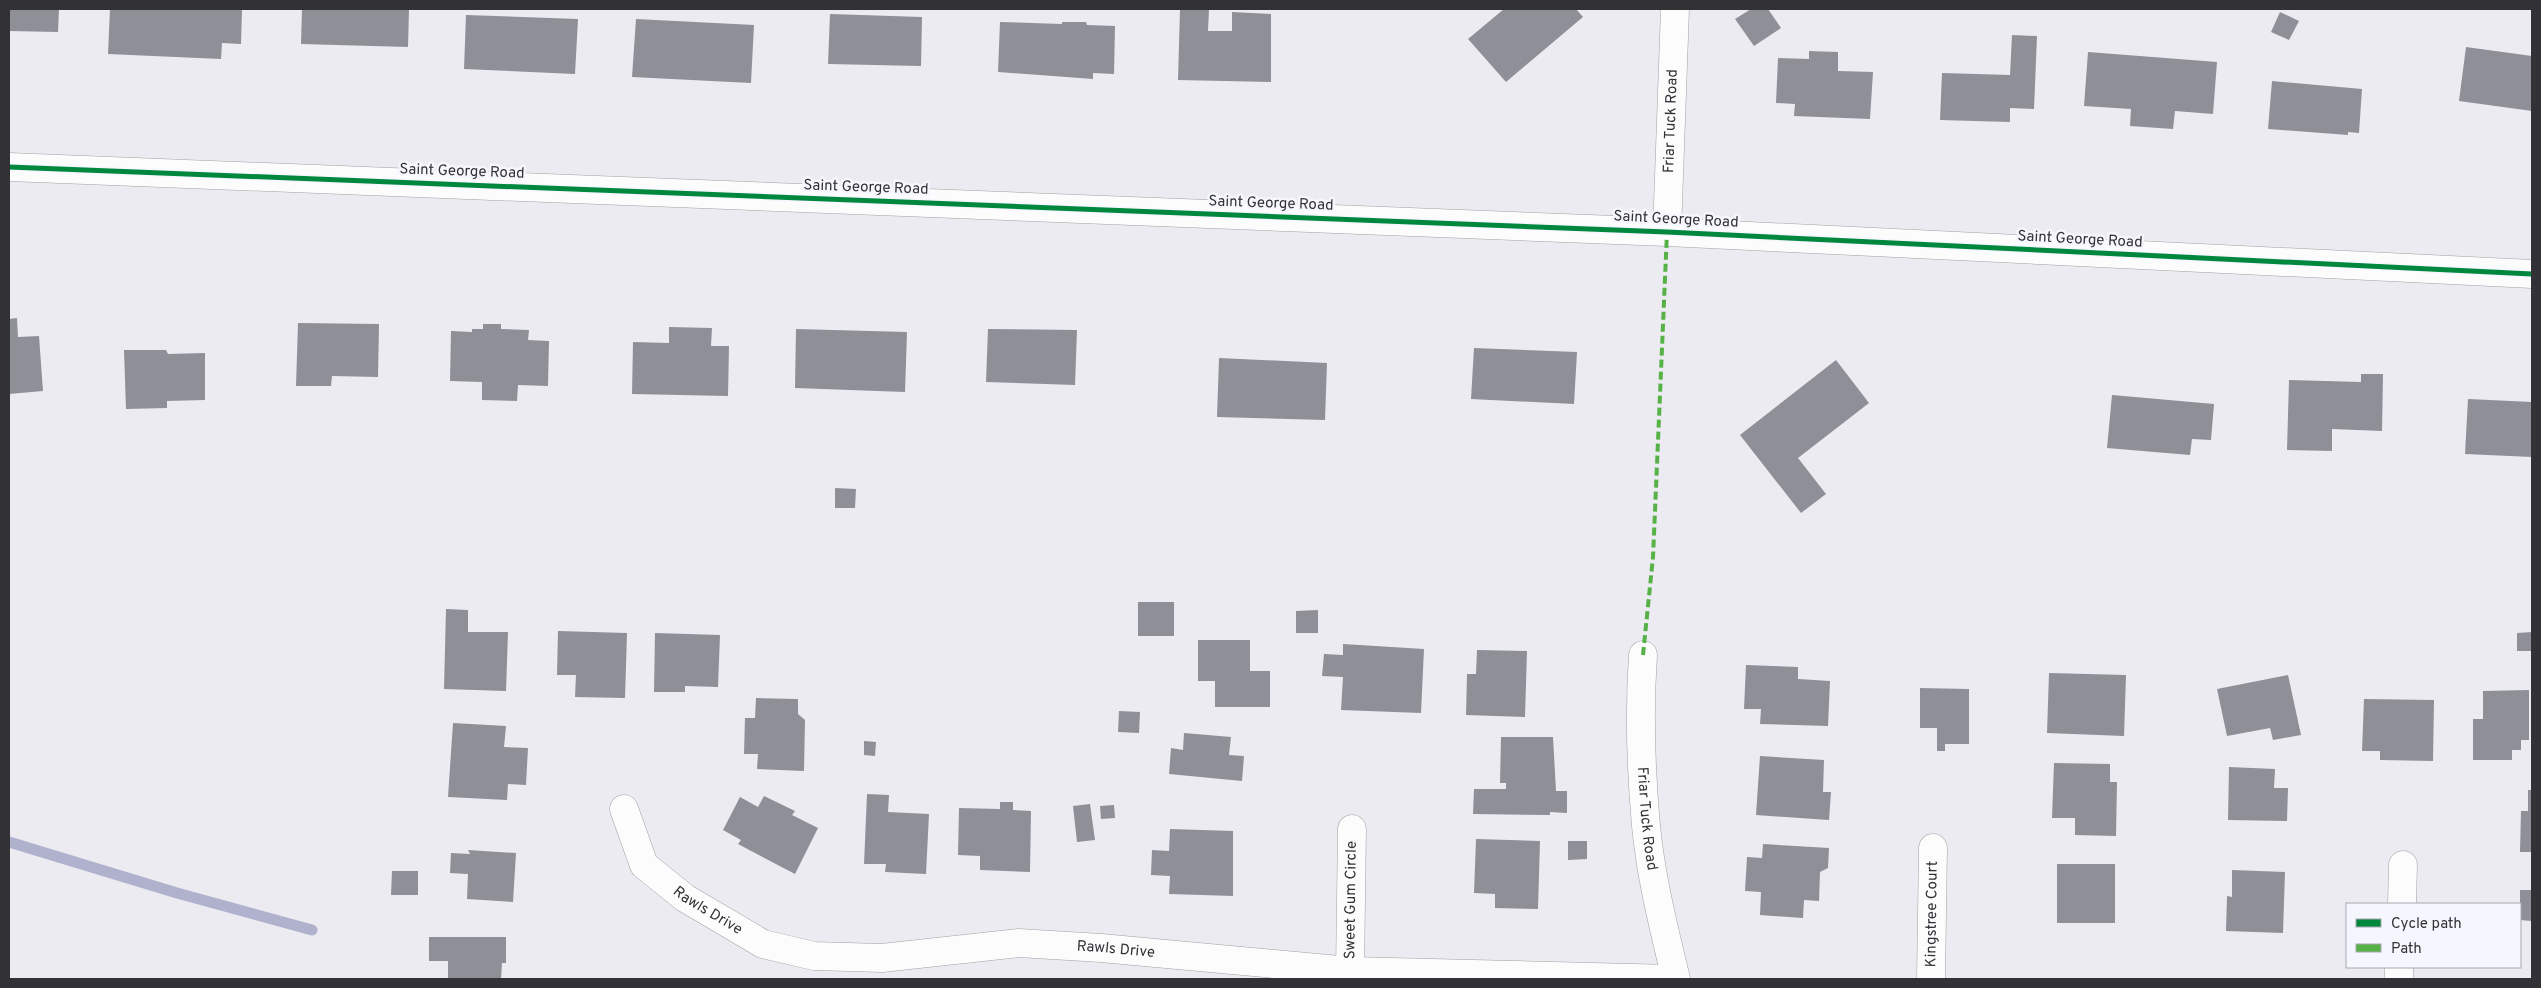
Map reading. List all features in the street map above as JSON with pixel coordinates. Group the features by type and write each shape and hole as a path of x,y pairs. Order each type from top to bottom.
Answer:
{"street":[{"name":"Friar Tuck Road","path":"1667,232 1674,9"},
{"name":"Saint George Road","path":"9,167 1667,232 2532,274"},
{"name":"Friar Tuck Road","path":"1643,655 1640,701 1646,827 1674,979"},
{"name":"Rawls Drive","path":"624,809 644,865 684,898 763,944 814,956 882,958 1019,943 1102,948 1350,971 1674,979"},
{"name":"Sweet Gum Circle","path":"1350,971 1352,829"},
{"name":"Kingstree Court","path":"1931,979 1933,848"},
{"path":"2402,903 2403,865"}],"building":[{"path":"9,9 59,9 58,32 9,31"},
{"path":"110,9 242,9 241,44 222,43 221,59 108,54"},
{"path":"302,9 409,9 408,47 301,44"},
{"path":"1180,9 1209,9 1208,31 1232,31 1232,12 1271,14 1271,82 1178,80"},
{"path":"1504,9 1576,9 1583,17 1506,82 1468,39"},
{"path":"1751,9 1768,9 1781,28 1754,46 1735,19"},
{"path":"2280,12 2299,21 2289,40 2271,32"},
{"path":"830,14 922,17 921,66 828,64"},
{"path":"466,15 578,19 575,74 464,69"},
{"path":"636,19 754,25 751,83 632,77"},
{"path":"1000,22 1062,24 1062,22 1086,22 1087,25 1115,26 1114,74 1093,73 1093,79 998,72"},
{"path":"2012,35 2037,36 2034,109 2010,108 2010,122 1940,120 1942,73 2010,75"},
{"path":"2466,47 2532,56 2532,111 2459,101"},
{"path":"1809,51 1838,52 1838,71 1873,72 1870,119 1794,116 1795,104 1776,103 1778,58 1809,59"},
{"path":"2088,52 2217,62 2213,114 2175,111 2173,129 2130,126 2131,109 2084,106"},
{"path":"2272,81 2362,89 2359,133 2348,132 2348,135 2268,129"},
{"path":"17,318 18,337 39,336 43,391 9,394 9,319"},
{"path":"298,323 379,324 378,377 332,376 331,386 296,386"},
{"path":"483,324 501,324 501,329 529,330 528,340 549,341 548,386 518,385 517,401 482,400 482,382 450,381 451,331 472,332 472,329 483,329"},
{"path":"669,327 712,328 711,346 729,346 728,396 632,394 633,342 669,343"},
{"path":"796,329 907,332 905,392 795,388"},
{"path":"988,329 1077,330 1075,385 986,382"},
{"path":"1474,348 1577,352 1574,404 1471,399"},
{"path":"124,350 166,350 168,354 205,353 205,400 167,401 167,408 126,409"},
{"path":"1219,358 1327,363 1325,420 1217,417"},
{"path":"1836,360 1869,403 1798,458 1826,494 1801,513 1740,435"},
{"path":"2361,374 2383,374 2382,431 2332,429 2332,451 2287,450 2289,380 2361,382"},
{"path":"2112,395 2214,404 2211,440 2192,439 2190,455 2107,448"},
{"path":"2468,399 2532,402 2532,457 2465,454"},
{"path":"835,488 856,489 855,508 835,508"},
{"path":"1138,602 1174,602 1174,636 1138,636"},
{"path":"446,609 468,610 468,632 508,632 506,691 444,689"},
{"path":"1318,610 1318,633 1296,633 1296,611"},
{"path":"558,631 627,633 625,698 575,697 576,675 557,675"},
{"path":"2532,632 2532,651 2517,651 2517,633"},
{"path":"655,633 720,635 718,687 685,686 685,692 654,692"},
{"path":"1198,640 1250,640 1250,671 1270,671 1270,707 1215,707 1215,681 1198,681"},
{"path":"1343,644 1424,649 1421,713 1341,710 1343,677 1322,676 1324,654 1343,655"},
{"path":"1477,650 1527,651 1525,717 1466,715 1467,674 1476,674"},
{"path":"1746,665 1798,667 1798,679 1830,681 1828,726 1760,724 1761,709 1744,709"},
{"path":"2049,673 2126,675 2124,736 2047,733"},
{"path":"2288,675 2301,735 2273,740 2270,728 2227,736 2217,689"},
{"path":"1920,688 1969,689 1969,744 1945,744 1945,751 1937,751 1937,728 1920,728"},
{"path":"2529,690 2529,740 2521,740 2521,750 2512,750 2512,760 2473,760 2473,719 2483,719 2483,691"},
{"path":"756,698 798,699 798,714 805,720 804,771 757,769 758,754 744,754 745,718 755,718"},
{"path":"2364,699 2434,700 2433,761 2380,760 2380,751 2362,751"},
{"path":"1119,711 1140,712 1139,733 1118,732"},
{"path":"453,723 506,726 504,747 528,748 526,785 508,784 507,800 448,797"},
{"path":"1184,733 1231,737 1229,755 1244,756 1242,781 1169,774 1171,748 1183,750"},
{"path":"1501,737 1553,737 1556,791 1567,791 1567,813 1550,812 1550,815 1473,814 1474,789 1506,789 1506,783 1500,783"},
{"path":"864,741 876,742 875,756 864,755"},
{"path":"1760,756 1824,760 1823,792 1831,792 1829,820 1756,815"},
{"path":"2054,763 2110,764 2110,782 2117,782 2116,836 2075,835 2075,818 2052,818"},
{"path":"2229,767 2275,769 2274,788 2288,788 2287,821 2228,820"},
{"path":"2528,790 2532,790 2532,852 2520,852 2521,811 2528,811"},
{"path":"867,794 889,795 888,812 929,814 926,874 885,872 886,864 864,864"},
{"path":"764,796 795,811 792,815 818,828 795,874 738,844 741,840 723,830 740,797 758,807"},
{"path":"1000,802 1013,802 1013,810 1031,811 1030,872 980,870 980,856 958,855 959,808 1000,809"},
{"path":"1090,804 1095,840 1077,842 1073,806"},
{"path":"1114,805 1115,818 1101,819 1100,806"},
{"path":"1170,829 1233,831 1233,896 1169,894 1170,876 1151,875 1152,850 1169,851"},
{"path":"1476,839 1540,841 1538,909 1495,908 1495,894 1474,893"},
{"path":"1568,841 1587,841 1587,859 1568,860"},
{"path":"1763,844 1829,848 1828,868 1820,872 1819,901 1804,900 1803,918 1760,915 1761,892 1745,891 1747,857 1762,858"},
{"path":"468,850 516,853 513,902 467,899 468,874 450,873 451,853 470,854"},
{"path":"2057,864 2115,864 2115,923 2057,923"},
{"path":"2232,870 2285,872 2283,933 2226,931 2227,896 2232,897"},
{"path":"392,871 418,871 418,895 391,895"},
{"path":"2520,890 2532,890 2532,921 2521,920"},
{"path":"429,937 506,937 506,963 502,963 501,979 448,979 448,961 429,961"}],"waterway":[{"path":"9,842 177,893 312,930"}],"marked path":[{"path":"1643,655 1653,557 1667,232"}],"cycle path":[{"path":"9,167 1667,232 2532,274"}]}
